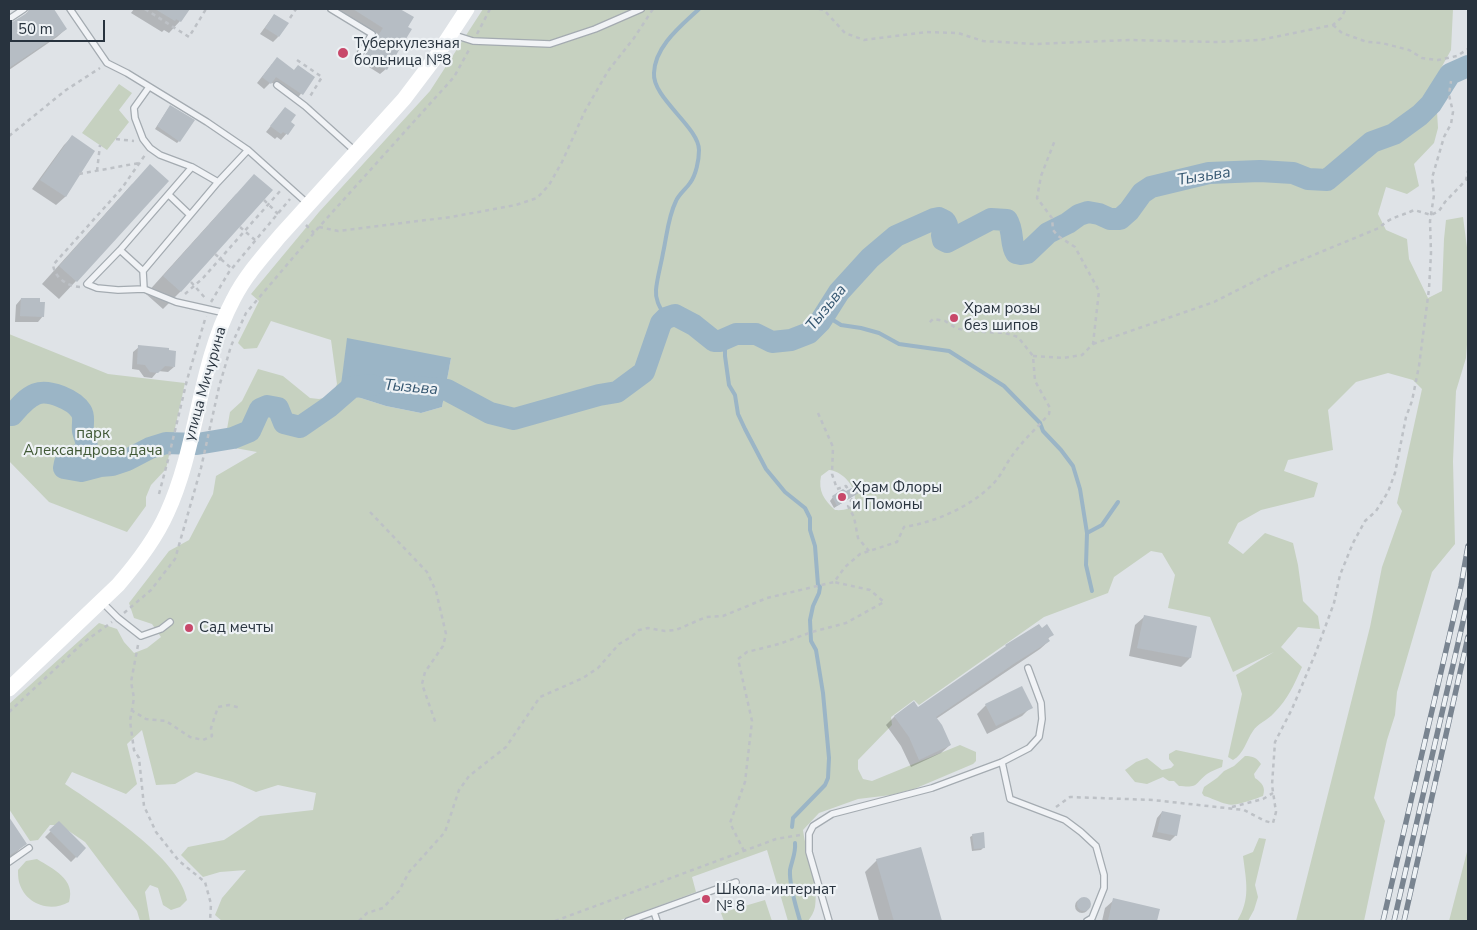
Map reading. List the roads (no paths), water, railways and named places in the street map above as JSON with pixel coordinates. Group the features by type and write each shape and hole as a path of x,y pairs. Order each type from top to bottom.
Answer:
{"main road":[{"name":"улица Мичурина","path":"9,689 132,568 151,542 168,512 177,489 212,385 215,342 239,288 308,204 404,99 451,34 464,10"}],"lane":[{"path":"9,19 24,9"},
{"path":"70,9 107,63 207,122 248,150 308,204"},
{"path":"331,9 372,34 361,52"},
{"path":"451,34 473,41 550,44 595,29 641,9"},
{"path":"277,85 304,105 356,152"},
{"path":"149,87 134,108 134,118 143,139 150,148 160,155 192,167 218,182"},
{"path":"144,289 143,271 218,182 248,150"},
{"path":"192,167 120,250 87,284 97,288 118,290 144,289 176,302 226,314"},
{"path":"169,195 190,215"},
{"path":"120,250 143,271"},
{"path":"101,600 118,618 140,636 161,629 170,622"},
{"path":"828,921 809,852 809,834 813,826 832,814 932,788 1002,762 1029,748 1039,736 1042,719 1041,703 1028,668"},
{"path":"1002,762 1010,799 1065,820 1096,846 1104,875 1104,888 1092,918 1087,921"},
{"path":"9,862 29,848"},
{"path":"628,921 736,882"},
{"path":"654,912 657,921"}],"water":[{"path":"347,338 451,358 442,407 421,413 386,406 345,393 341,385"}],"waterway":[{"path":"666,318 656,298 658,276 671,213 677,198 694,176 699,150 692,132 667,102 655,83 655,63 670,37 699,9"},
{"name":"Тызьва","path":"416,387 447,390 490,413 514,419 599,395 617,392 644,372 661,323 666,318 675,315 694,325 714,341 720,341 736,334 756,334 772,342 791,340 809,333 820,322 839,292 870,258 896,236 934,219 939,218 945,221 947,225 942,235 943,240 947,242 991,219 1007,220 1011,229 1014,249 1016,253 1021,254 1027,253 1048,233 1079,215 1088,212 1110,219 1120,219 1129,211 1142,193 1151,187 1209,173 1260,171 1293,173 1308,179 1327,180 1372,142 1394,134 1420,115 1431,104 1450,74 1468,66"},
{"path":"825,315 841,325 879,333 899,344 949,351 1004,386 1040,423 1043,431 1073,466 1080,489 1087,533 1086,565 1092,591"},
{"path":"729,337 725,347 725,356 729,385 735,395 738,414 766,469 785,492 805,508 810,518 810,530 815,546 818,585 820,587 810,620 811,641 816,650 823,693 829,758 828,778 825,785 793,818 792,827"},
{"name":"Тызьва","path":"9,415 12,415 29,398 41,393 54,394 73,403 82,413 87,450 65,463 64,468 81,471 112,465 166,443 197,444 233,438 250,431 260,409 267,406 278,408 284,423 300,427 329,407 352,387 372,385"},
{"path":"1087,533 1102,525 1118,502"},
{"path":"795,843 790,876 800,921"}],"railway":[{"path":"1383,921 1461,586 1468,546"},
{"path":"1394,921 1468,600"},
{"path":"1404,921 1468,637"}],"place":[{"name":"Туберкулезная больница №8","path":"343,53"},
{"name":"Храм розы без шипов","path":"954,318"},
{"name":"Храм Флоры и Помоны","path":"842,497"},
{"name":"Сад мечты","path":"189,628"},
{"name":"Школа-интернат № 8","path":"706,899"}],"park label":[{"name":"парк Александрова дача","path":"93,442"}]}
